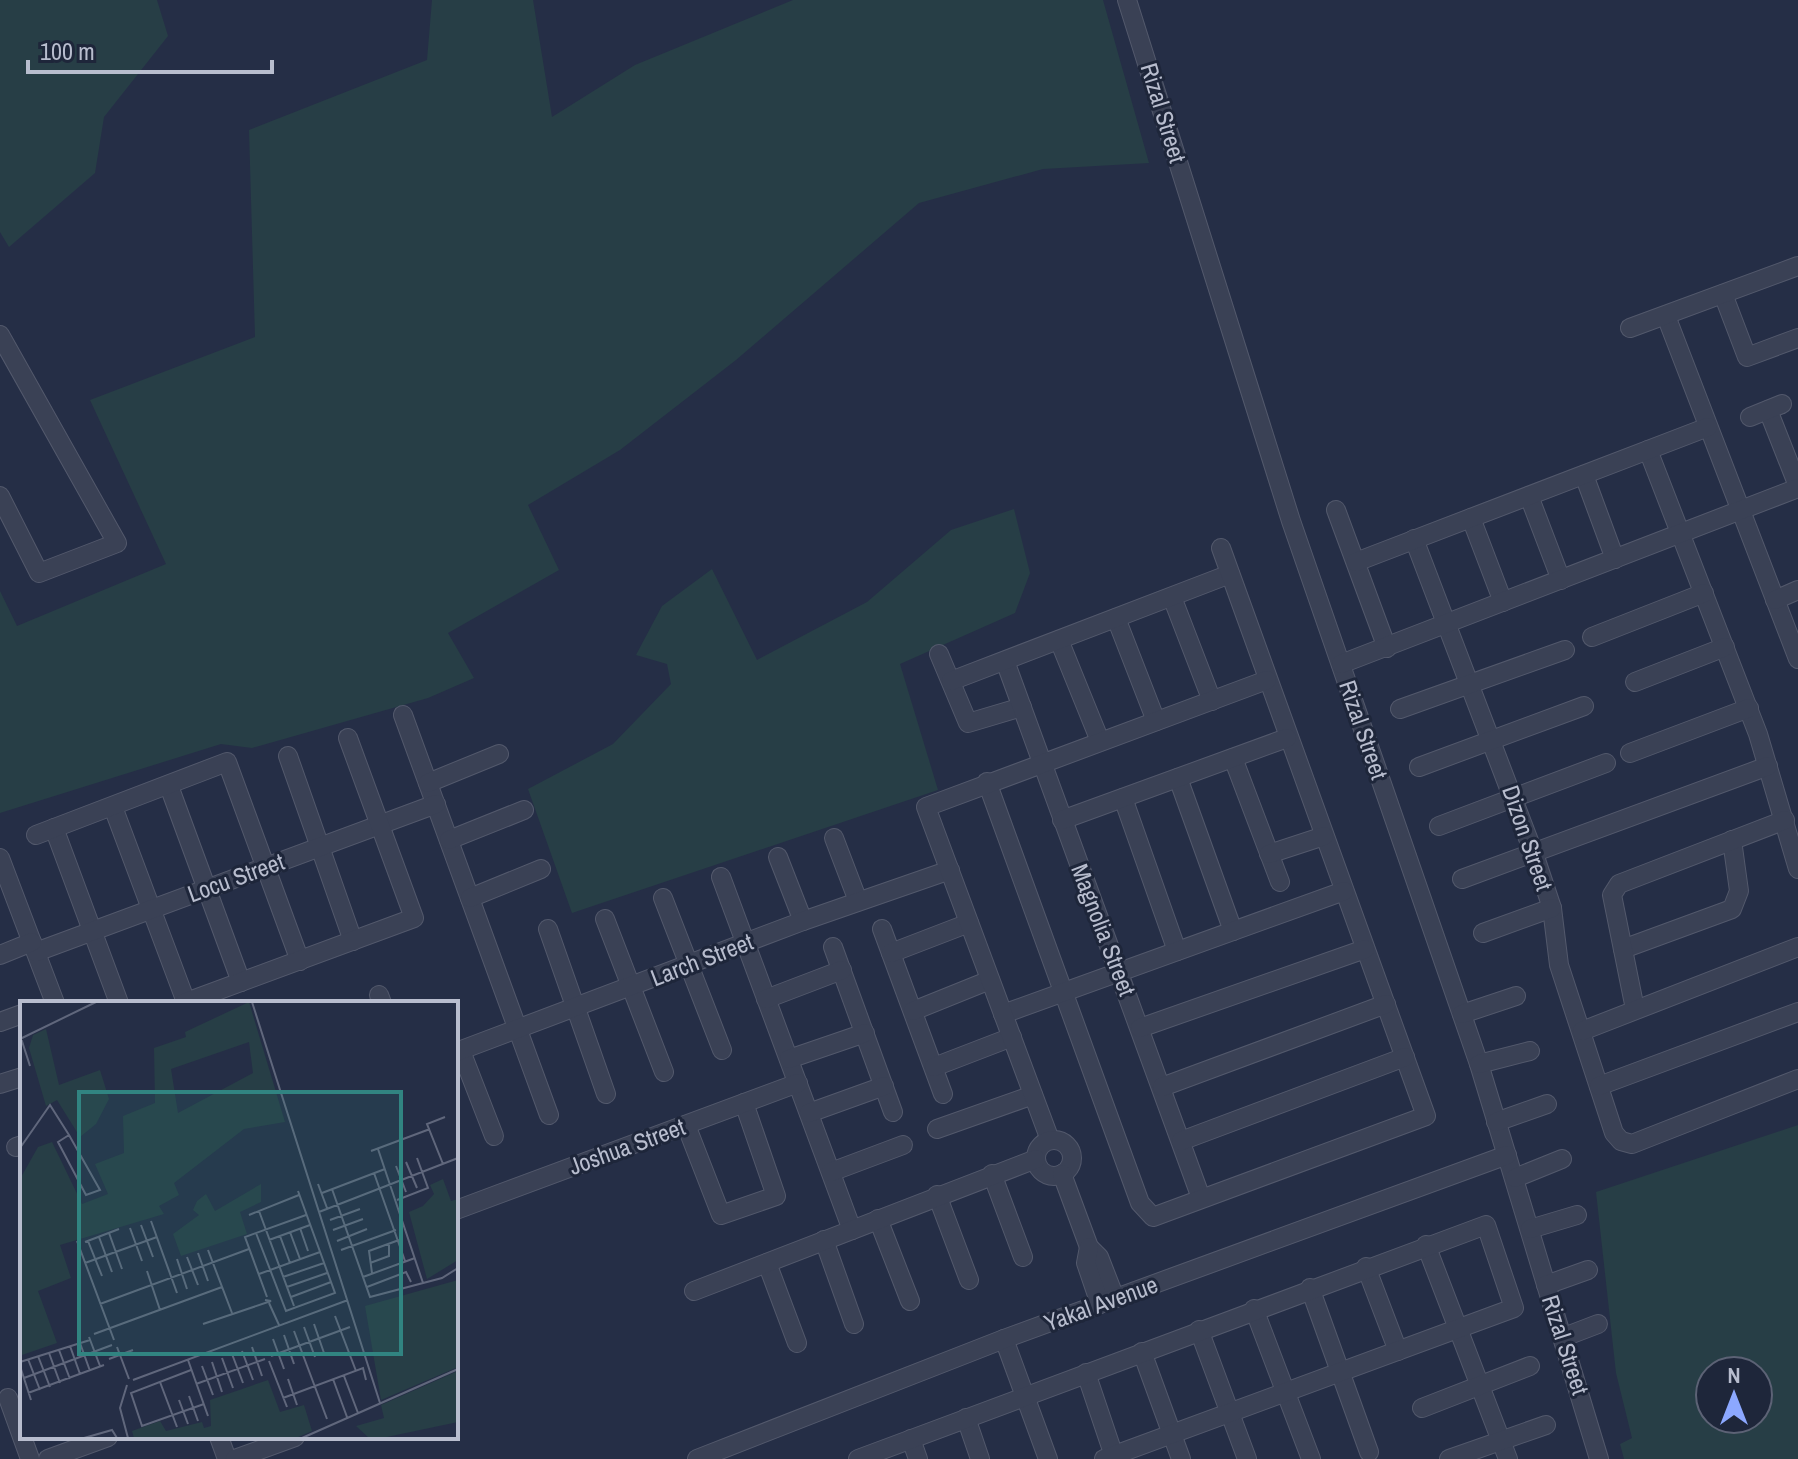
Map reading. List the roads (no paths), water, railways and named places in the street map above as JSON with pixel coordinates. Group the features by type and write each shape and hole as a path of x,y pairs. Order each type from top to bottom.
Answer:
{"street":[{"name":"Rizal Street","path":"1127,0 1291,521 1479,1064 1599,1459"},
{"path":"1630,328 1798,266"},
{"path":"1723,294 1747,357 1798,338"},
{"path":"1666,316 1798,659"},
{"path":"0,335 117,543 39,573 0,496"},
{"path":"1341,664 1798,487 1775,407 1750,417"},
{"path":"1356,562 1708,427"},
{"path":"1648,450 1749,708 1798,869"},
{"path":"1584,475 1615,559"},
{"path":"1529,496 1561,580"},
{"path":"1336,510 1387,648"},
{"path":"1471,518 1503,602"},
{"name":"Dizon Street","path":"1414,539 1534,854 1552,908 1559,965 1614,1133 1621,1141 1632,1144 1798,1079"},
{"path":"987,782 1140,1203 1153,1217 1426,1116 1287,738 1221,548"},
{"path":"951,681 1230,574"},
{"path":"1775,600 1798,590"},
{"path":"1592,637 1704,593"},
{"path":"1172,597 1212,701"},
{"path":"1116,618 1156,721"},
{"path":"1059,640 1100,741"},
{"path":"1635,682 1725,647"},
{"path":"1400,709 1565,650"},
{"path":"939,654 968,723 1022,707"},
{"name":"Magnolia Street","path":"1005,661 1201,1198"},
{"path":"1050,1140 926,807 1267,680"},
{"path":"1419,767 1584,706"},
{"path":"1630,753 1749,708"},
{"path":"403,715 549,1115"},
{"path":"190,1001 414,918 348,738"},
{"path":"1062,820 1287,738"},
{"path":"428,783 499,754"},
{"path":"288,756 353,941"},
{"path":"1233,758 1280,882"},
{"path":"118,1001 93,931 45,831 227,762 300,961"},
{"path":"1439,826 1606,763"},
{"path":"1462,879 1768,766"},
{"path":"1178,778 1233,931"},
{"path":"169,786 241,982"},
{"path":"1123,798 1177,951"},
{"name":"Locu Street","path":"0,955 93,931 436,804"},
{"path":"113,807 184,1001"},
{"path":"449,840 524,810"},
{"path":"1635,1009 1612,895 1619,884 1785,820"},
{"path":"1269,854 1324,836"},
{"path":"834,838 858,901"},
{"path":"1623,949 1732,909 1739,891 1732,840"},
{"path":"778,857 803,921"},
{"path":"0,858 6,893 34,947 52,1001"},
{"path":"470,898 541,869"},
{"name":"Larch Street","path":"458,1052 803,921 950,870"},
{"path":"721,877 852,1230"},
{"path":"1003,1014 1344,891"},
{"path":"663,898 722,1050"},
{"path":"1483,933 1552,908"},
{"path":"605,919 664,1072"},
{"path":"891,953 969,923"},
{"path":"548,929 606,1094"},
{"path":"882,929 943,1094"},
{"path":"833,947 893,1112"},
{"path":"1582,1031 1798,947"},
{"path":"1140,1028 1365,949"},
{"path":"766,999 842,970"},
{"path":"913,1011 990,980"},
{"path":"1462,1014 1516,996"},
{"path":"1162,1087 1386,1004"},
{"path":"1599,1086 1798,1012"},
{"path":"0,1022 20,1015"},
{"path":"789,1059 865,1033"},
{"path":"934,1067 1012,1037"},
{"path":"1479,1064 1530,1051"},
{"path":"458,1052 494,1136"},
{"path":"1181,1141 1405,1057"},
{"path":"0,1084 20,1078"},
{"name":"Joshua Street","path":"458,1209 798,1083"},
{"path":"809,1113 884,1086"},
{"path":"937,1129 1033,1095"},
{"path":"686,1125 721,1215 776,1196 744,1103"},
{"path":"1496,1122 1547,1104"},
{"path":"1050,1140 1066,1144 1071,1151 1069,1168 1062,1174 1045,1173 1036,1159 1039,1147 1050,1140"},
{"path":"831,1172 903,1145"},
{"name":"Yakal Avenue","path":"697,1459 1004,1339 1507,1155"},
{"path":"694,1291 1036,1159"},
{"path":"1515,1178 1562,1159"},
{"path":"992,1174 1023,1257"},
{"path":"1062,1174 1089,1247 1099,1257 1108,1301"},
{"path":"937,1195 969,1280"},
{"path":"1530,1229 1577,1215"},
{"path":"878,1219 910,1301"},
{"path":"858,1459 1366,1267 1486,1225 1514,1308 1111,1458 1086,1373"},
{"path":"824,1240 854,1324"},
{"path":"1426,1245 1508,1459"},
{"path":"767,1263 797,1343"},
{"path":"1366,1267 1398,1351"},
{"path":"1546,1285 1588,1270"},
{"path":"1310,1288 1369,1452"},
{"path":"1254,1309 1311,1459"},
{"path":"1564,1337 1598,1324"},
{"path":"1199,1330 1247,1459"},
{"path":"1004,1339 1048,1459 1057,1459"},
{"path":"1142,1352 1181,1459"},
{"path":"1422,1408 1530,1366"},
{"path":"10,1398 20,1428"},
{"path":"966,1418 980,1459"},
{"path":"1449,1459 1546,1425"},
{"path":"23,1439 30,1459"},
{"path":"220,1439 227,1459"},
{"path":"235,1459 290,1439"},
{"path":"911,1439 918,1459"},
{"path":"48,1459 88,1447"}]}
